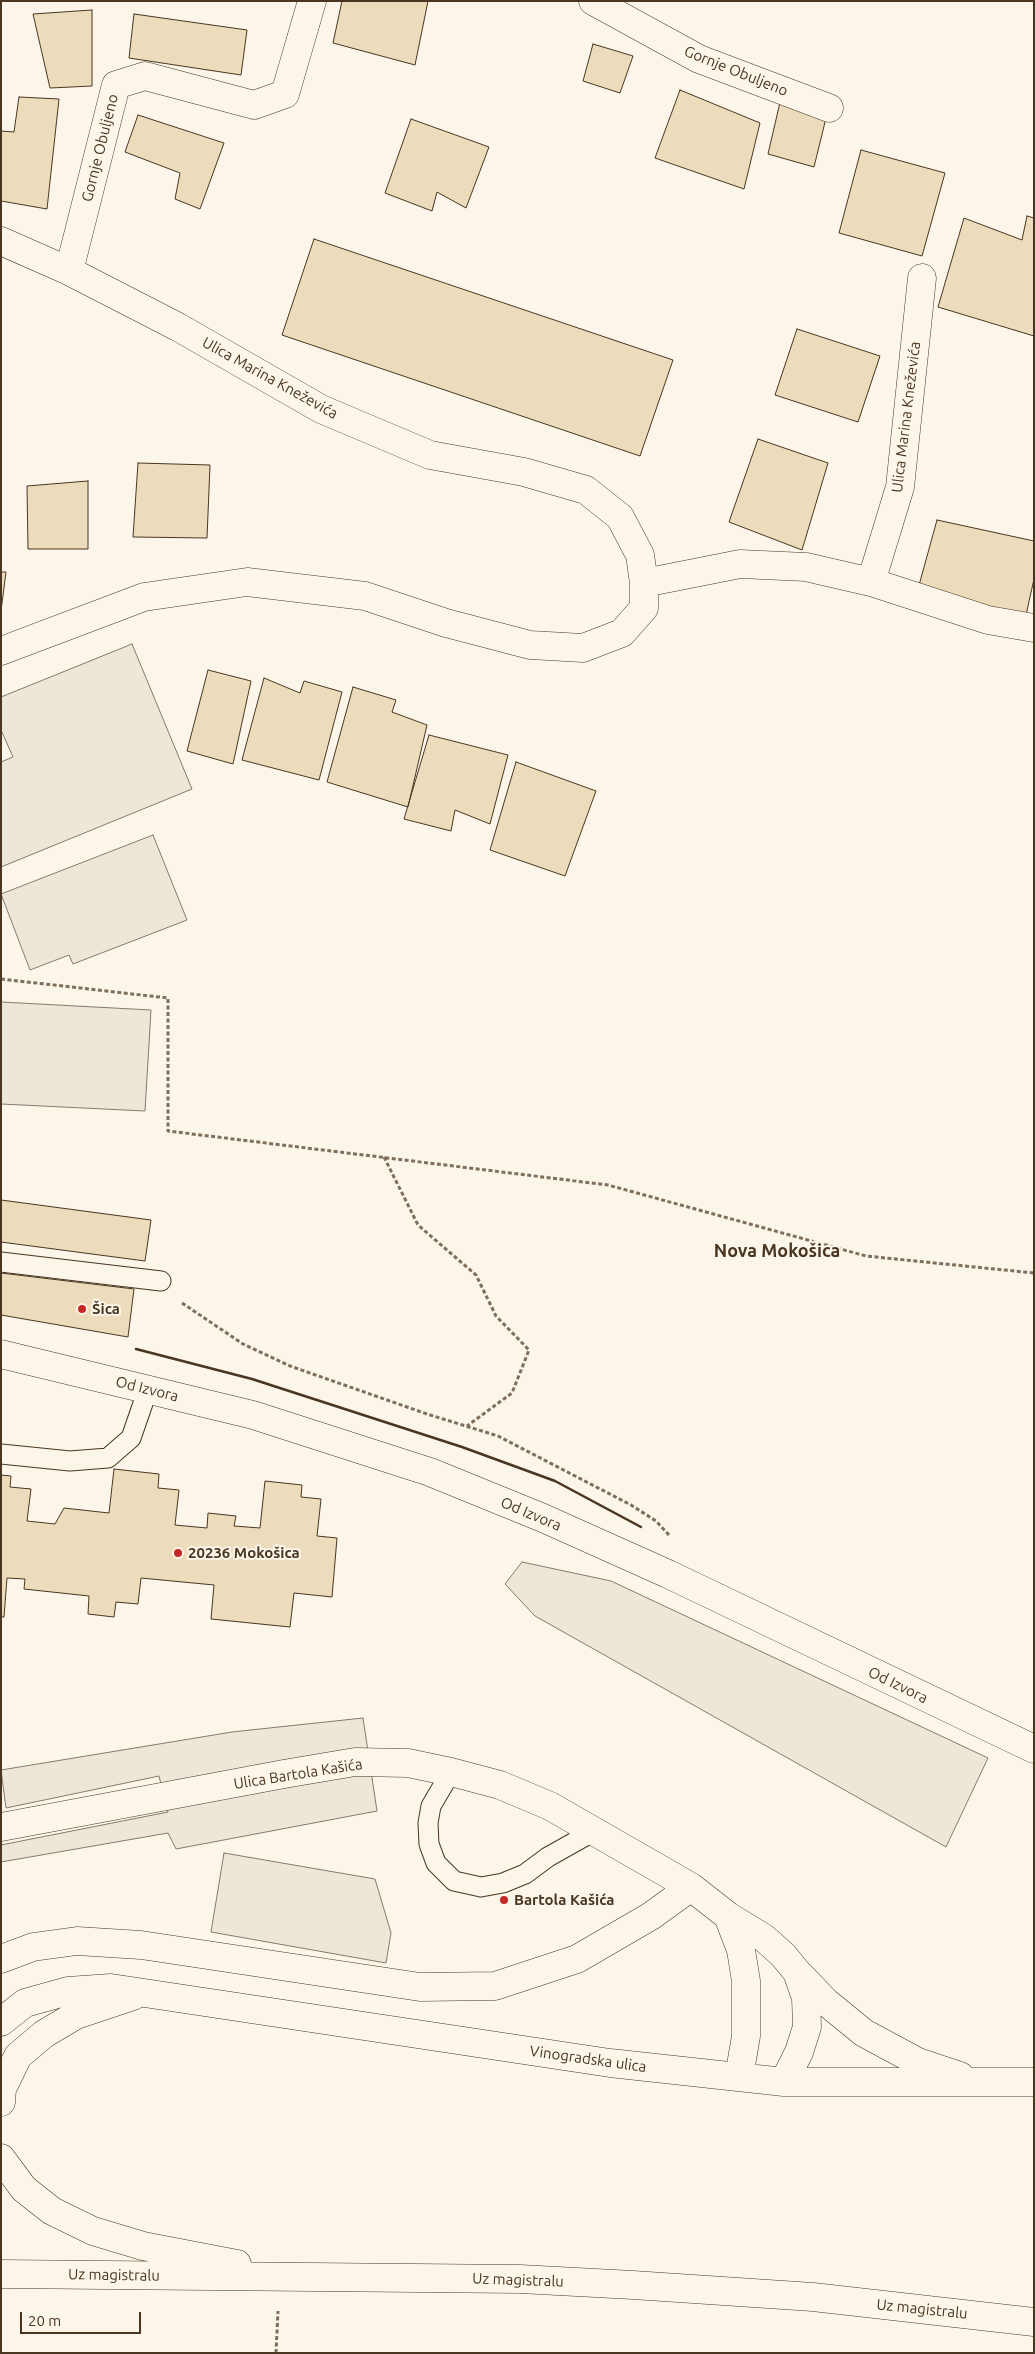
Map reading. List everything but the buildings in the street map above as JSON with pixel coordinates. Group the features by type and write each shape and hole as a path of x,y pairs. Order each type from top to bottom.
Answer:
{"street":[{"name":"Gornje Obuljeno","path":"69,271 116,85 145,76 254,105 285,94 312,1"},
{"name":"Gornje Obuljeno","path":"593,1 699,59 829,108"},
{"name":"Ulica Marina Kneževića","path":"1,241 69,271 178,327 321,409 430,455 524,472 586,490 620,517 640,555 644,583 644,608 622,633 583,648 530,645 446,623 365,596 247,582 144,597 1,651"},
{"name":"Ulica Marina Kneževića","path":"871,582 900,487 922,278"},
{"path":"644,583 740,564 806,567 871,582 988,620 1034,628"},
{"name":"Od Izvora","path":"1,1354 253,1415 430,1472 543,1518 668,1574 1034,1749"},
{"name":"Ulica Bartola Kašića","path":"1,1827 274,1775 355,1762 408,1763 500,1785 550,1806 596,1830 691,1887 728,1916 764,1938 797,1972 806,1998 807,2027 799,2052 784,2082"},
{"path":"1,1958 33,1946 77,1941 141,1945 420,1987 495,1986 577,1959 651,1916 691,1887"},
{"path":"728,1916 740,1950 746,1980 746,2036 739,2076"},
{"path":"797,1972 826,2002 864,2033 918,2062 982,2084"},
{"name":"Vinogradska ulica","path":"1,2022 25,2003 68,1991 111,1988 610,2063 784,2082 982,2084 1034,2082"},
{"name":"Vinogradska ulica","path":"1,2102 2,2089 18,2056 44,2034 76,2016 146,1992"},
{"path":"1,2158 24,2189 52,2211 93,2231 142,2246 308,2278"},
{"name":"Uz magistralu","path":"1,2274 520,2279 813,2297 1034,2322"}],"lane":[{"path":"1,1262 161,1281"},
{"path":"1,1454 70,1461 108,1458 131,1438 148,1389"},
{"path":"451,1772 431,1806 428,1823 429,1844 436,1863 454,1881 481,1887 503,1884 525,1874 548,1857 596,1830"}],"path":[{"path":"1,980 168,998 168,1131 608,1185 866,1256 1034,1273"},
{"path":"384,1157 418,1224 476,1275 496,1316 529,1350 512,1393 466,1427"},
{"path":"161,1281 187,1309 242,1344 290,1366 466,1427 498,1436 554,1464 656,1521 665,1529 672,1544 674,1559 668,1574"},
{"path":"276,2353 278,2310"}],"shaded area":[{"path":"132,644 192,789 1,867 1,762 13,757 1,730 1,697"},
{"path":"153,835 187,920 73,964 69,955 30,970 1,894"},
{"path":"1,1002 151,1010 145,1111 1,1104"},
{"path":"522,1562 611,1581 988,1758 946,1847 535,1616 505,1584"},
{"path":"363,1718 377,1811 176,1849 168,1833 1,1862 1,1845 168,1812 159,1776 6,1808 1,1770 232,1732"},
{"path":"224,1853 375,1879 391,1933 386,1963 211,1932"}],"wall":[{"path":"136,1349 252,1379 462,1447 555,1481 641,1527"}],"place":[{"name":"Šica","path":"82,1309"},
{"name":"20236 Mokošica","path":"178,1553"},
{"name":"Bartola Kašića","path":"504,1900"}],"district":[{"name":"Nova Mokošica","path":"777,1251"}]}
